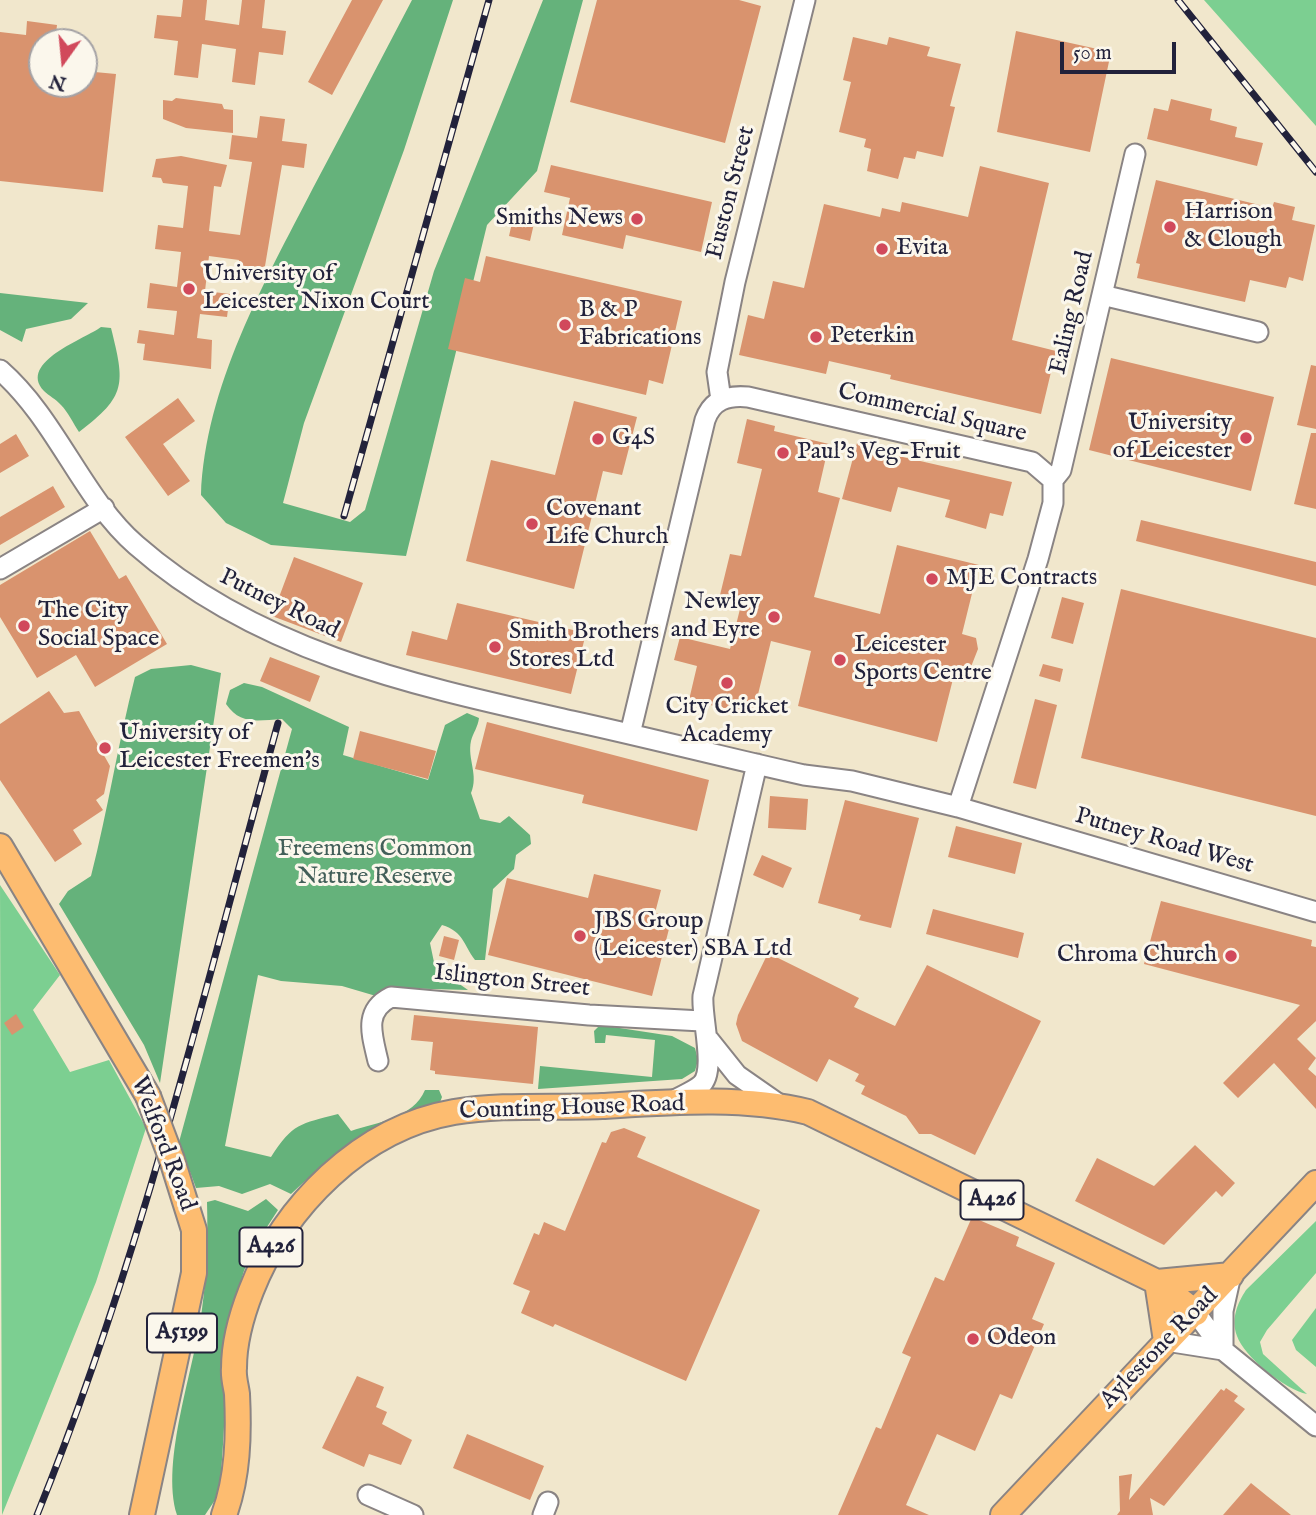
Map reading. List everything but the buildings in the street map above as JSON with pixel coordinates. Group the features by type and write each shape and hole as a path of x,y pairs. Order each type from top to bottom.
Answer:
{"main road":[{"name":"Welford Road","path":"0,846 148,1096 194,1230 194,1273 146,1512"},
{"name":"Counting House Road","path":"224,1515 237,1454 233,1369 242,1321 267,1255 284,1227 312,1192 336,1170 406,1126 436,1116 494,1107 779,1105"},
{"name":"A426","path":"779,1105 808,1112 837,1125 1157,1282 1196,1313"},
{"name":"Aylestone Road","path":"1003,1515 1316,1183"},
{"path":"1166,1341 1157,1282 1231,1275"},
{"path":"1196,1313 1199,1278"}],"street":[{"name":"Euston Street","path":"721,400 717,372 735,282 805,0"},
{"name":"Ealing Road","path":"1053,480 1061,470 1135,154"},
{"path":"1102,295 1258,332"},
{"name":"Putney Road","path":"0,370 34,406 104,508 135,545 212,603 286,639 348,664 630,734"},
{"name":"Commercial Square","path":"721,400 736,396 748,397 1032,462 1053,480"},
{"path":"721,400 714,404 705,420 630,734 804,775 852,780 958,807 1038,559 1053,503 1053,480"},
{"path":"0,569 104,508"},
{"path":"667,1104 701,1085 707,1077 710,1061 703,1028 705,986 757,764"},
{"name":"Putney Road West","path":"958,807 1316,912"},
{"name":"Islington Street","path":"378,1061 371,1021 373,1010 391,997 407,996 703,1028"},
{"path":"703,1028 737,1075 779,1105"},
{"path":"1223,1350 1223,1311 1231,1275"},
{"path":"1196,1313 1223,1350 1316,1426"},
{"path":"1166,1341 1223,1350"},
{"path":"368,1495 413,1515"}],"green space":[{"path":"412,0 453,0 404,150 304,423 283,503 350,522 365,510 434,271 543,0 583,0 537,171 487,225 406,556 271,545 226,523 201,495 213,415 225,375 257,298"},
{"path":"1204,0 1316,0 1316,126"},
{"path":"0,293 88,303 71,319 26,329 22,342 0,330"},
{"path":"101,327 111,328 119,363 118,388 106,408 79,432 64,408 44,391 38,380 40,370 57,352"},
{"path":"191,665 221,673 160,1083 144,1045 59,904 68,891 91,876 135,677 151,669"},
{"name":"Freemens Common Nature Reserve","path":"244,683 262,687 349,727 343,755 428,780 445,725 467,713 479,718 470,748 474,780 471,793 480,819 500,823 509,816 530,835 531,844 516,855 514,869 493,889 485,960 475,960 459,935 442,925 430,943 435,967 468,990 396,988 376,996 342,986 281,981 258,975 225,1146 271,1157 285,1137 306,1123 338,1114 351,1131 394,1118 412,1107 425,1090 439,1090 442,1097 439,1105 359,1140 326,1163 291,1194 270,1184 242,1194 219,1186 196,1188 179,1142 292,729 282,719 244,719 232,711 226,704 230,690"},
{"path":"0,885 60,975 33,1010 70,1072 109,1060 146,1128 96,1282 2,1515"},
{"path":"600,1025 672,1036 695,1048 698,1060 695,1071 682,1079 538,1089 540,1066 652,1077 655,1040 606,1035 605,1043 595,1043 594,1031"},
{"path":"266,1199 278,1210 247,1262 235,1307 228,1361 219,1494 205,1515 177,1515 173,1493 173,1468 202,1309 207,1256 207,1202 215,1200 248,1211"},
{"path":"1316,1221 1316,1273 1267,1330 1260,1342 1263,1354 1307,1394 1288,1386 1257,1363 1237,1336 1235,1318 1246,1290"},
{"path":"1316,1308 1316,1367 1296,1350 1292,1340"}],"railway":[{"path":"344,516 489,0"},
{"path":"1178,0 1316,172"},
{"path":"37,1515 74,1419 140,1222 278,723"}],"place":[{"name":"Smiths News","path":"637,219"},
{"name":"Harrison & Clough","path":"1170,227"},
{"name":"Evita","path":"882,249"},
{"name":"University of Leicester Nixon Court","path":"189,289"},
{"name":"B & P Fabrications","path":"565,325"},
{"name":"Peterkin","path":"816,337"},
{"name":"University of Leicester","path":"1246,438"},
{"name":"G4S","path":"598,439"},
{"name":"Paul's Veg-Fruit","path":"783,453"},
{"name":"Covenant Life Church","path":"532,524"},
{"name":"MJE Contracts","path":"932,579"},
{"name":"Newley and Eyre","path":"774,617"},
{"name":"The City Social Space","path":"24,626"},
{"name":"Smith Brothers Stores Ltd","path":"495,647"},
{"name":"Leicester Sports Centre","path":"840,660"},
{"name":"City Cricket Academy","path":"727,683"},
{"name":"University of Leicester Freemen's","path":"105,748"},
{"name":"JBS Group (Leicester) SBA Ltd","path":"580,936"},
{"name":"Chroma Church","path":"1231,956"},
{"name":"Odeon","path":"973,1339"}]}
